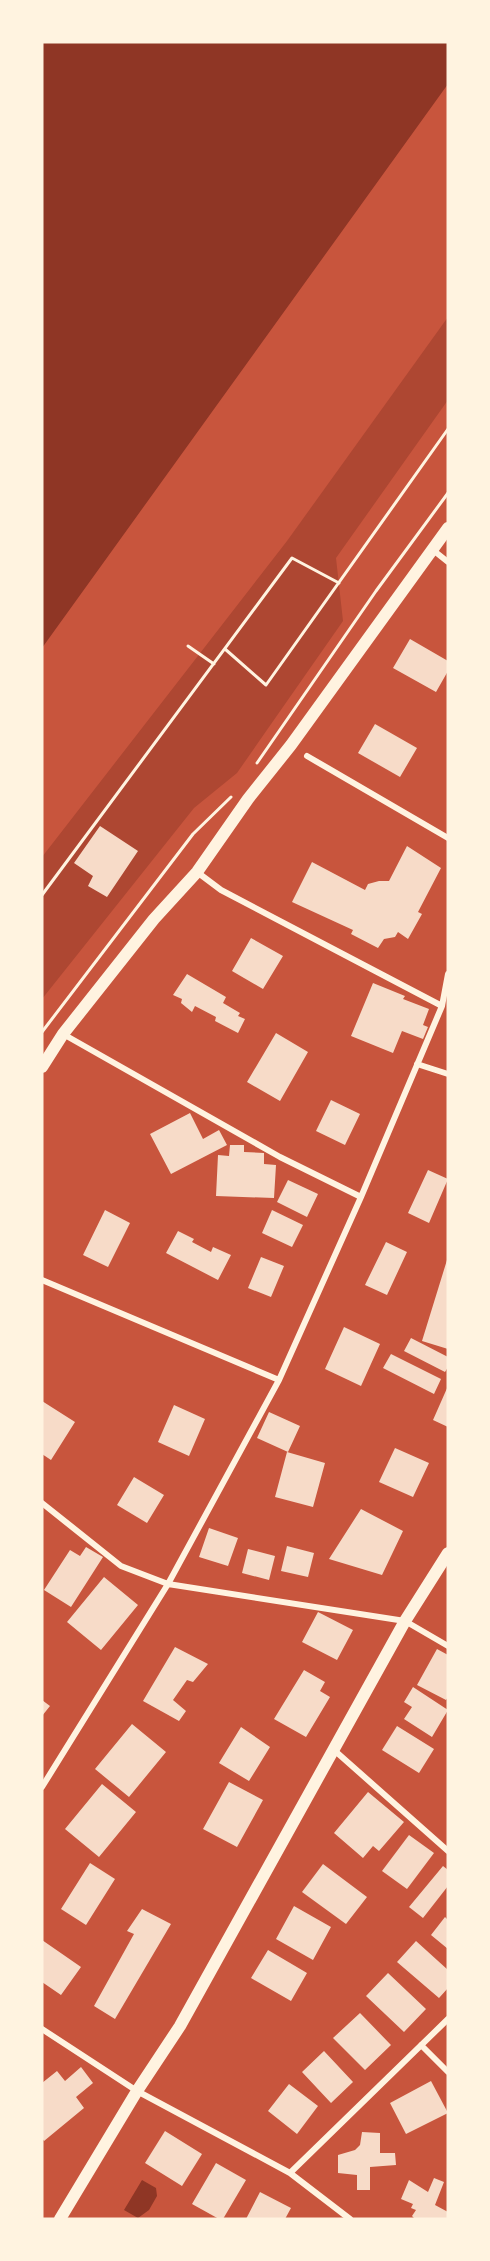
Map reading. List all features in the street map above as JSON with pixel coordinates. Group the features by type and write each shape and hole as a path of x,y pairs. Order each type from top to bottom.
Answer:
{"main road":[{"path":"42,1067 63,1034 154,919 196,872 448,528"},
{"path":"60,2219 137,2091 180,2026 405,1621 448,1553"}],"street":[{"path":"433,550 448,562"},
{"path":"307,756 448,838"},
{"path":"196,872 221,890 442,1006"},
{"path":"42,1787 168,1584 279,1380 361,1197 442,1006 448,974"},
{"path":"63,1034 280,1157 361,1197"},
{"path":"417,1064 448,1074"},
{"path":"42,1280 279,1380"},
{"path":"42,1503 121,1566 168,1584 405,1621 448,1646"},
{"path":"334,1750 448,1851"},
{"path":"290,2173 448,2019"},
{"path":"42,2029 137,2091 290,2173 350,2219"},
{"path":"421,2045 448,2072"}],"path":[{"path":"225,649 266,685 448,429"},
{"path":"255,765 376,591 448,493"},
{"path":"42,895 292,558 339,583"},
{"path":"188,646 214,664"},
{"path":"42,1032 193,834 236,792"}],"shaded area":[{"path":"42,42 448,42 448,84 42,648"},
{"path":"448,317 448,400 336,558 343,621 237,773 194,808 42,999 42,857 287,541"},
{"path":"142,2180 156,2188 157,2196 149,2210 138,2218 124,2210"}],"building":[{"path":"410,639 448,661 448,671 436,692 393,668"},
{"path":"375,724 417,748 400,777 358,753"},
{"path":"100,826 138,851 107,897 88,886 93,876 74,863"},
{"path":"407,846 441,868 418,912 422,914 408,939 398,932 395,937 384,939 378,948 351,934 353,930 292,902 312,862 365,890 368,884 389,881"},
{"path":"251,938 283,956 263,989 232,971"},
{"path":"187,974 226,997 223,1003 240,1013 238,1016 245,1019 238,1033 215,1021 216,1017 195,1006 192,1012 181,1003 182,999 173,995"},
{"path":"373,983 405,996 403,999 429,1009 423,1025 428,1027 423,1039 402,1031 393,1053 351,1036"},
{"path":"276,1033 308,1052 280,1101 247,1082"},
{"path":"331,1100 360,1114 345,1145 316,1131"},
{"path":"190,1113 203,1139 219,1130 227,1145 171,1174 150,1134"},
{"path":"230,1145 244,1145 244,1152 264,1153 264,1164 276,1165 274,1198 216,1196 218,1155 229,1156"},
{"path":"428,1170 448,1179 429,1223 408,1213"},
{"path":"288,1180 318,1194 307,1217 277,1202"},
{"path":"105,1210 130,1223 108,1267 83,1255"},
{"path":"272,1210 303,1225 292,1247 262,1233"},
{"path":"178,1231 194,1239 192,1242 211,1252 213,1247 231,1255 218,1280 166,1253"},
{"path":"386,1242 407,1252 387,1295 365,1285"},
{"path":"261,1257 284,1266 271,1297 248,1288"},
{"path":"448,1260 448,1349 422,1341"},
{"path":"344,1327 380,1344 361,1386 325,1369"},
{"path":"411,1338 448,1357 448,1367 445,1372 404,1351"},
{"path":"391,1354 441,1379 434,1394 383,1368"},
{"path":"448,1386 448,1427 433,1420"},
{"path":"42,1401 75,1422 51,1460 42,1454"},
{"path":"174,1405 205,1419 189,1456 158,1442"},
{"path":"269,1412 300,1426 288,1452 257,1438"},
{"path":"395,1448 429,1463 413,1497 379,1482"},
{"path":"287,1452 325,1463 313,1507 275,1497"},
{"path":"134,1477 164,1495 147,1523 117,1505"},
{"path":"361,1509 403,1531 382,1575 329,1559"},
{"path":"209,1528 238,1538 228,1566 199,1557"},
{"path":"287,1546 314,1553 308,1577 281,1571"},
{"path":"86,1547 103,1557 71,1607 44,1590 70,1550 80,1556"},
{"path":"248,1549 275,1556 269,1580 242,1573"},
{"path":"104,1577 138,1605 101,1650 67,1622"},
{"path":"318,1612 353,1630 337,1660 302,1642"},
{"path":"175,1647 208,1664 193,1682 187,1680 173,1700 186,1711 179,1721 143,1701"},
{"path":"437,1649 448,1655 448,1697 446,1700 417,1685"},
{"path":"304,1670 325,1682 320,1691 330,1697 306,1737 274,1719"},
{"path":"413,1687 448,1710 432,1737 404,1719 412,1707 404,1702"},
{"path":"42,1700 50,1706 42,1716"},
{"path":"132,1724 166,1752 129,1797 95,1769"},
{"path":"397,1726 434,1749 419,1773 382,1750"},
{"path":"241,1727 270,1747 249,1781 219,1763"},
{"path":"229,1782 263,1800 237,1847 203,1829"},
{"path":"102,1784 136,1812 99,1857 65,1829"},
{"path":"368,1792 404,1822 379,1851 373,1846 363,1858 334,1833"},
{"path":"409,1835 434,1853 407,1889 382,1871"},
{"path":"90,1863 115,1879 86,1925 61,1909"},
{"path":"323,1864 367,1897 346,1924 302,1892"},
{"path":"443,1866 448,1870 448,1886 423,1918 409,1907"},
{"path":"294,1906 331,1927 313,1960 276,1939"},
{"path":"142,1909 171,1924 115,2019 94,2006 134,1934 127,1931"},
{"path":"445,1917 448,1920 448,1949 431,1935"},
{"path":"42,1940 81,1967 61,1995 42,1982"},
{"path":"416,1941 448,1970 448,1988 439,1998 397,1962"},
{"path":"268,1950 307,1973 291,2001 251,1978"},
{"path":"388,1973 426,2009 404,2032 366,1996"},
{"path":"360,2013 391,2045 365,2070 333,2038"},
{"path":"324,2051 353,2082 331,2103 302,2072"},
{"path":"81,2067 93,2083 76,2097 84,2108 44,2141 42,2138 42,2083 57,2071 65,2081"},
{"path":"431,2081 448,2113 406,2134 390,2103"},
{"path":"289,2084 318,2106 297,2134 268,2111"},
{"path":"165,2131 202,2154 182,2186 145,2163"},
{"path":"362,2132 380,2133 380,2153 395,2153 396,2165 370,2167 370,2190 357,2190 357,2175 338,2173 338,2155 355,2150 360,2145"},
{"path":"216,2163 246,2180 223,2219 192,2204"},
{"path":"434,2178 444,2182 435,2205 448,2212 448,2219 415,2219 412,2216 416,2210 411,2208 413,2204 401,2199 409,2180 428,2192"},
{"path":"260,2192 291,2208 285,2219 246,2219"}]}
